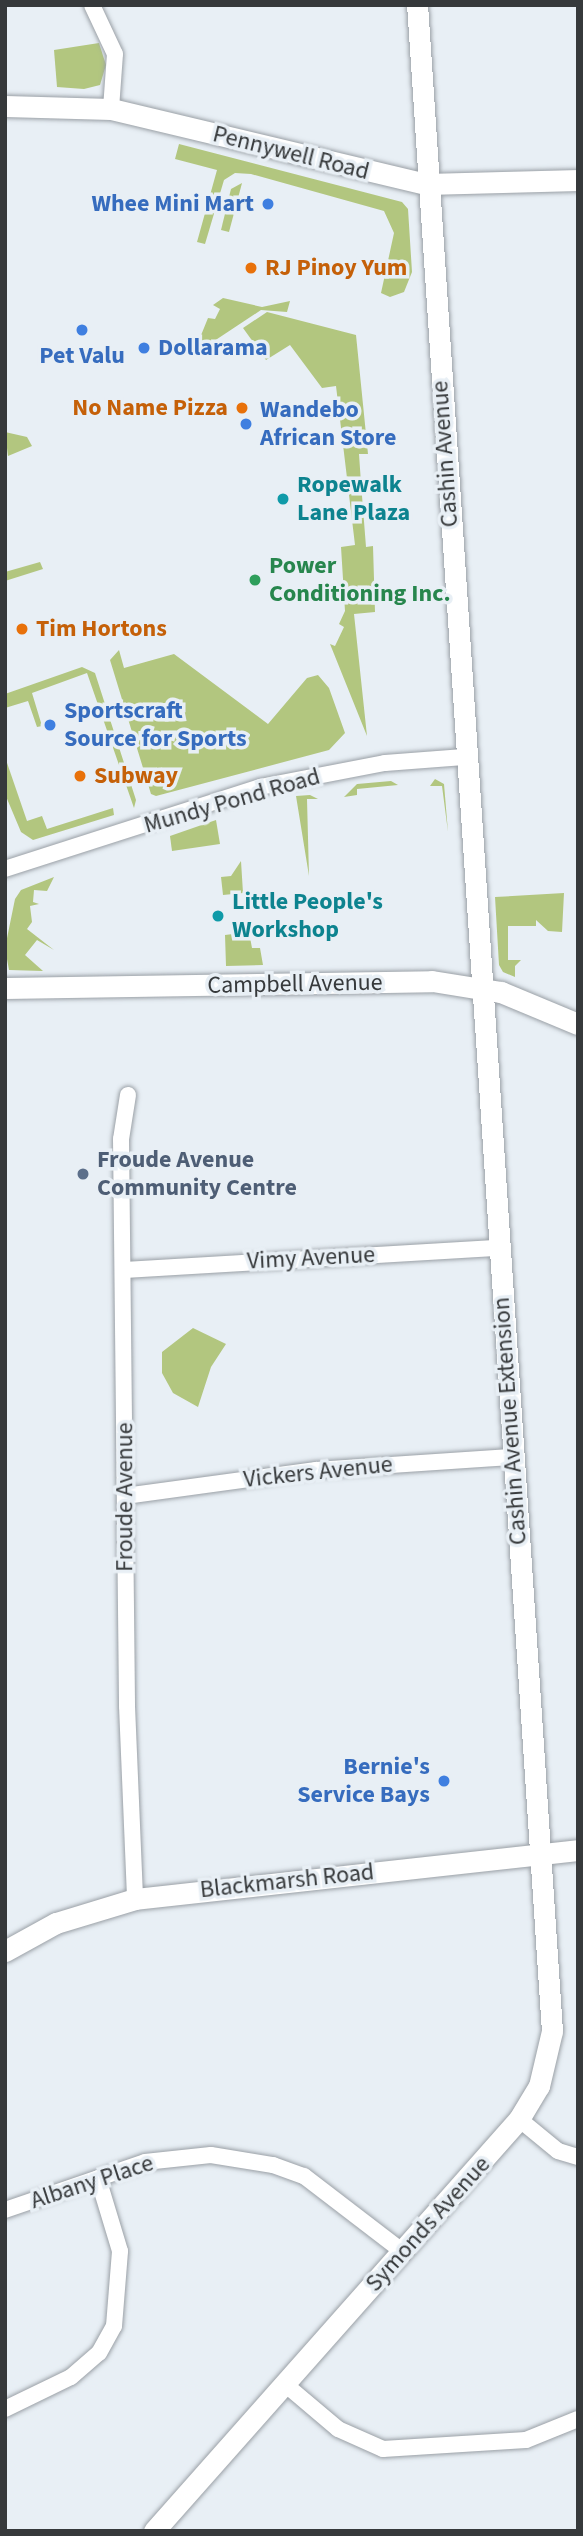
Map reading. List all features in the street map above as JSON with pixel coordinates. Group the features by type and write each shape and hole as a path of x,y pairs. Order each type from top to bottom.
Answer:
{"street":[{"path":"92,5 116,54 110,109"},
{"name":"Cashin Avenue","path":"417,5 464,757 482,987"},
{"name":"Pennywell Road","path":"5,106 110,109 427,184 578,180"},
{"name":"Mundy Pond Road","path":"5,870 260,787 385,763 464,757"},
{"name":"Campbell Avenue","path":"5,988 411,981 482,987 578,1024"},
{"name":"Cashin Avenue Extension","path":"482,987 511,1457 541,1854"},
{"name":"Froude Avenue","path":"128,1095 121,1139 125,1496 135,1899"},
{"name":"Vimy Avenue","path":"124,1270 499,1248"},
{"name":"Vickers Avenue","path":"125,1496 316,1470 511,1457"},
{"name":"Blackmarsh Road","path":"5,1951 56,1923 135,1899 578,1850"},
{"name":"Symonds Avenue","path":"154,2531 519,2119 539,2086 552,2031 541,1854"},
{"path":"519,2119 558,2151 578,2157"},
{"name":"Albany Place","path":"5,2210 98,2178 181,2156 211,2155 272,2165 304,2176 332,2193 403,2252"},
{"path":"5,2409 71,2377 99,2353 114,2326 120,2251 98,2178"},
{"path":"286,2385 338,2430 383,2449 526,2440 578,2419"}],"green space":[{"path":"99,43 106,65 100,85 84,89 57,87 54,50"},
{"path":"179,144 402,202 408,209 412,272 404,292 390,297 381,293 394,233 384,211 251,174 235,173 224,180 205,244 197,242 217,170 175,159"},
{"path":"242,183 229,232 221,230 231,189"},
{"path":"223,298 262,307 290,301 287,312 261,310 193,355 208,318 215,319 220,309 213,305"},
{"path":"267,312 356,335 368,454 359,454 366,547 373,546 375,612 354,614 367,736 330,644 335,646 344,627 339,624 345,611 341,547 355,545 336,386 322,388 290,345 266,360 243,328"},
{"path":"5,432 27,437 32,446 8,456"},
{"path":"40,562 43,569 5,581 5,572"},
{"path":"119,650 124,668 174,654 268,724 307,678 318,675 329,688 345,733 329,750 156,796 151,794 110,660"},
{"path":"82,667 95,673 136,800 134,808 87,673 32,693 42,726 37,727 28,701 5,708 5,694"},
{"path":"5,757 27,821 42,816 47,829 113,808 114,815 33,840 21,832 5,794"},
{"path":"435,779 444,784 448,832 442,786 430,786"},
{"path":"391,781 398,785 357,789 357,795 344,797 357,784"},
{"path":"310,795 318,799 307,799 309,876 296,796"},
{"path":"216,820 220,844 172,851 170,836"},
{"path":"241,861 243,893 223,895 221,877 231,876"},
{"path":"54,877 47,891 34,890 33,902 39,904 30,906 32,922 27,929 54,950 37,940 25,955 43,971 9,970 5,948 15,899 21,890"},
{"path":"564,893 562,932 548,931 536,920 536,926 508,926 508,960 521,960 515,966 515,977 503,972 499,965 495,897"},
{"path":"249,932 252,948 260,948 263,965 226,966 225,935"},
{"path":"193,1328 226,1344 211,1367 198,1407 173,1393 162,1373 162,1352"}],"place":[{"name":"Whee Mini Mart","path":"268,204"},
{"name":"RJ Pinoy Yum","path":"251,268"},
{"name":"Pet Valu","path":"82,330"},
{"name":"Dollarama","path":"144,348"},
{"name":"No Name Pizza","path":"242,408"},
{"name":"Wandebo African Store","path":"246,424"},
{"name":"Ropewalk Lane Plaza","path":"283,499"},
{"name":"Power Conditioning Inc.","path":"255,580"},
{"name":"Tim Hortons","path":"22,629"},
{"name":"Sportscraft Source for Sports","path":"50,725"},
{"name":"Subway","path":"80,776"},
{"name":"Little People's Workshop","path":"218,916"},
{"name":"Froude Avenue Community Centre","path":"83,1174"},
{"name":"Bernie's Service Bays","path":"444,1781"}]}
